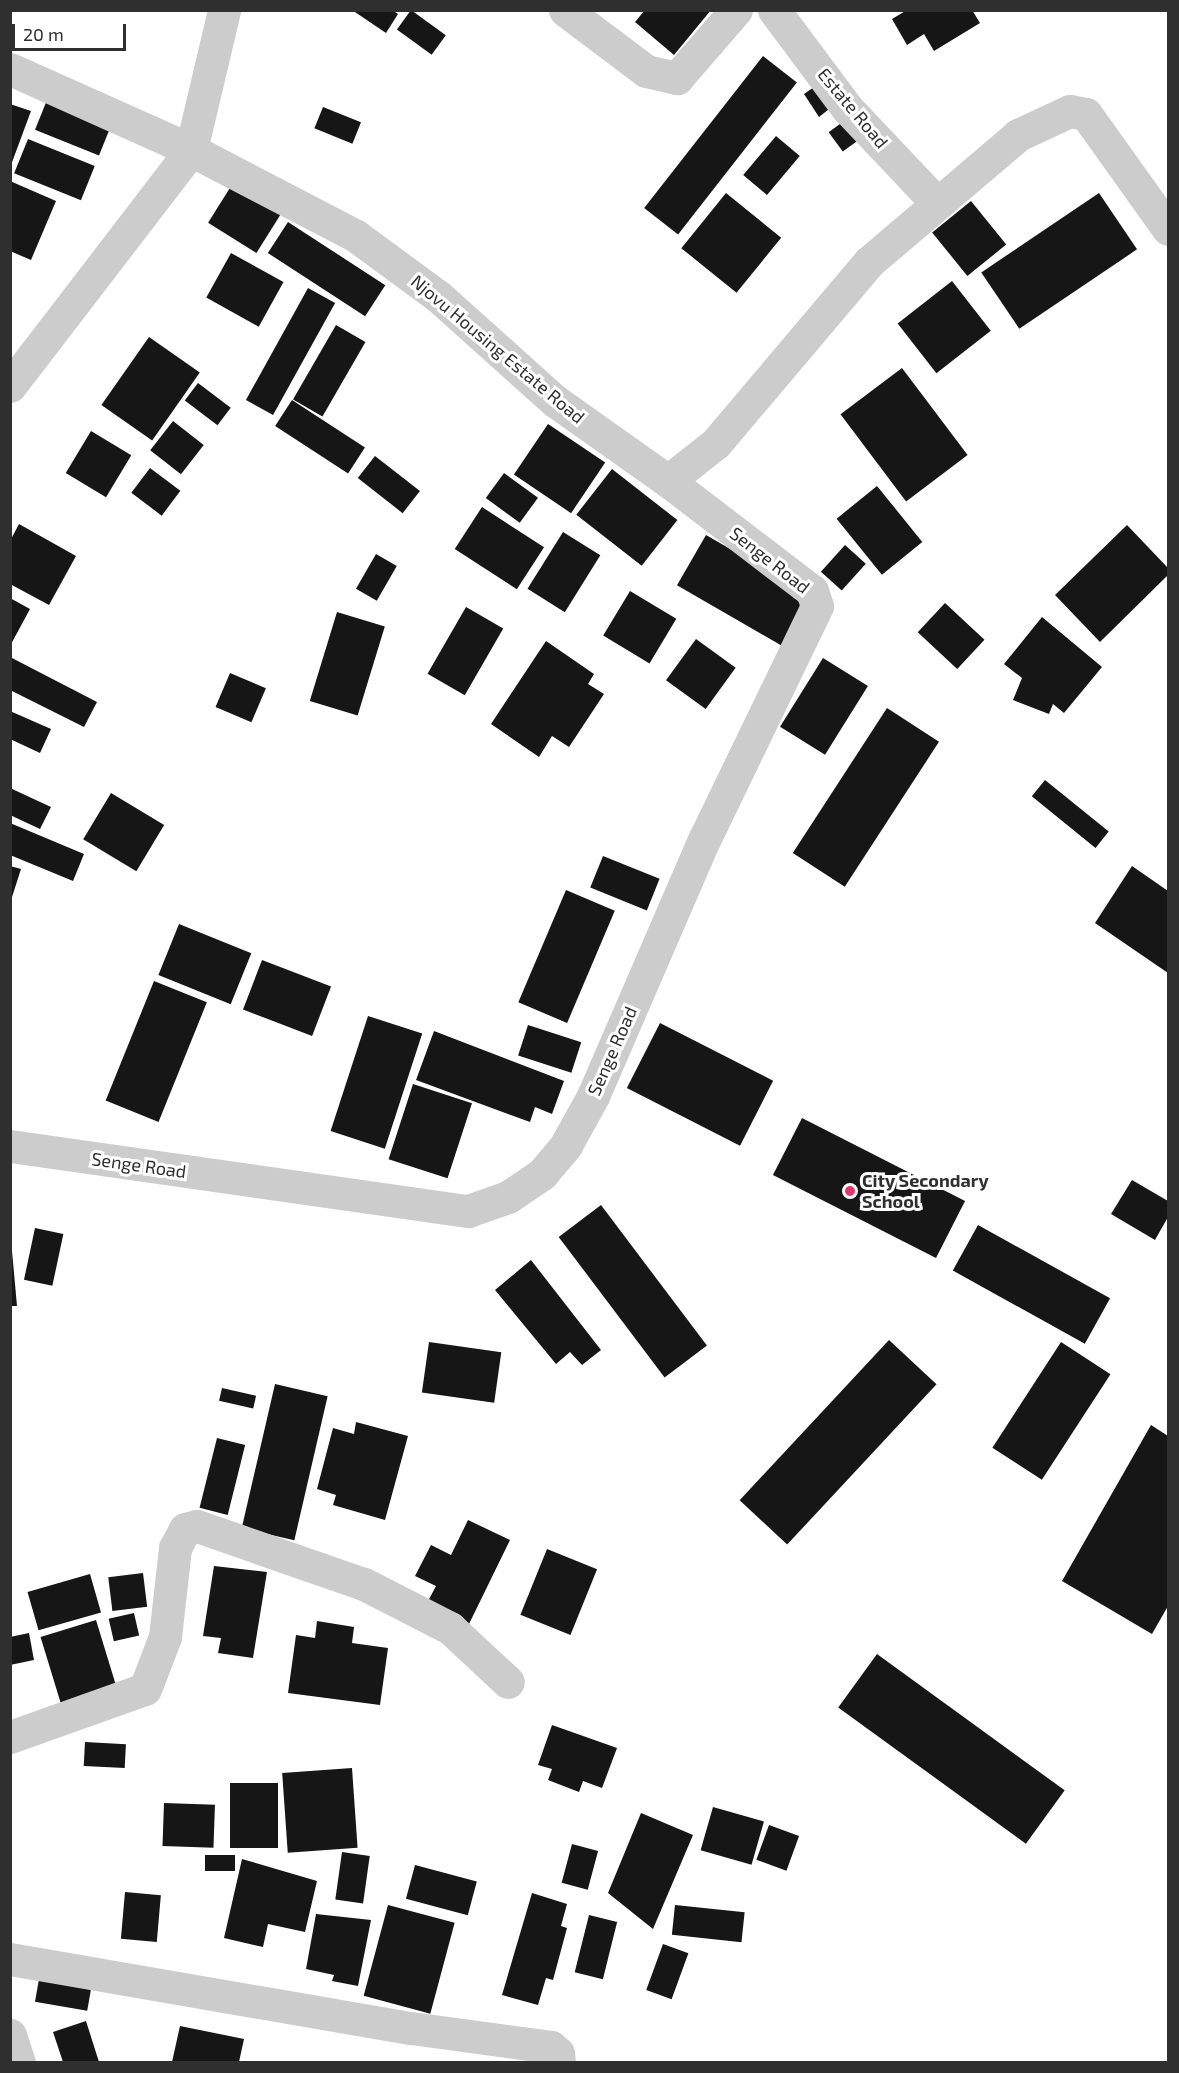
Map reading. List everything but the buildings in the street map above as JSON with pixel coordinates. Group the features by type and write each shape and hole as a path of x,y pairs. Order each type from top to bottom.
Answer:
{"street":[{"path":"565,10 646,71 677,78 736,10"},
{"name":"Estate Road","path":"774,10 847,108 936,202"},
{"path":"10,386 190,150 222,11"},
{"name":"Njovu Housing Estate Road","path":"10,69 190,150 357,236 439,297 555,401 668,481"},
{"path":"668,481 716,443 869,262 936,202 1018,135 1070,111 1079,110 1086,114 1168,229"},
{"name":"Senge Road","path":"10,1146 468,1211 508,1197 542,1174 566,1145 593,1096 709,829 817,606 812,591 668,481"},
{"path":"10,1737 145,1689 165,1637 175,1548 185,1529 197,1526 364,1584 450,1628 508,1682"},
{"path":"10,1959 411,2028 551,2048 558,2053 559,2062"},
{"path":"10,2035 19,2062"}],"place":[{"name":"City Secondary School","path":"850,1191"}]}
